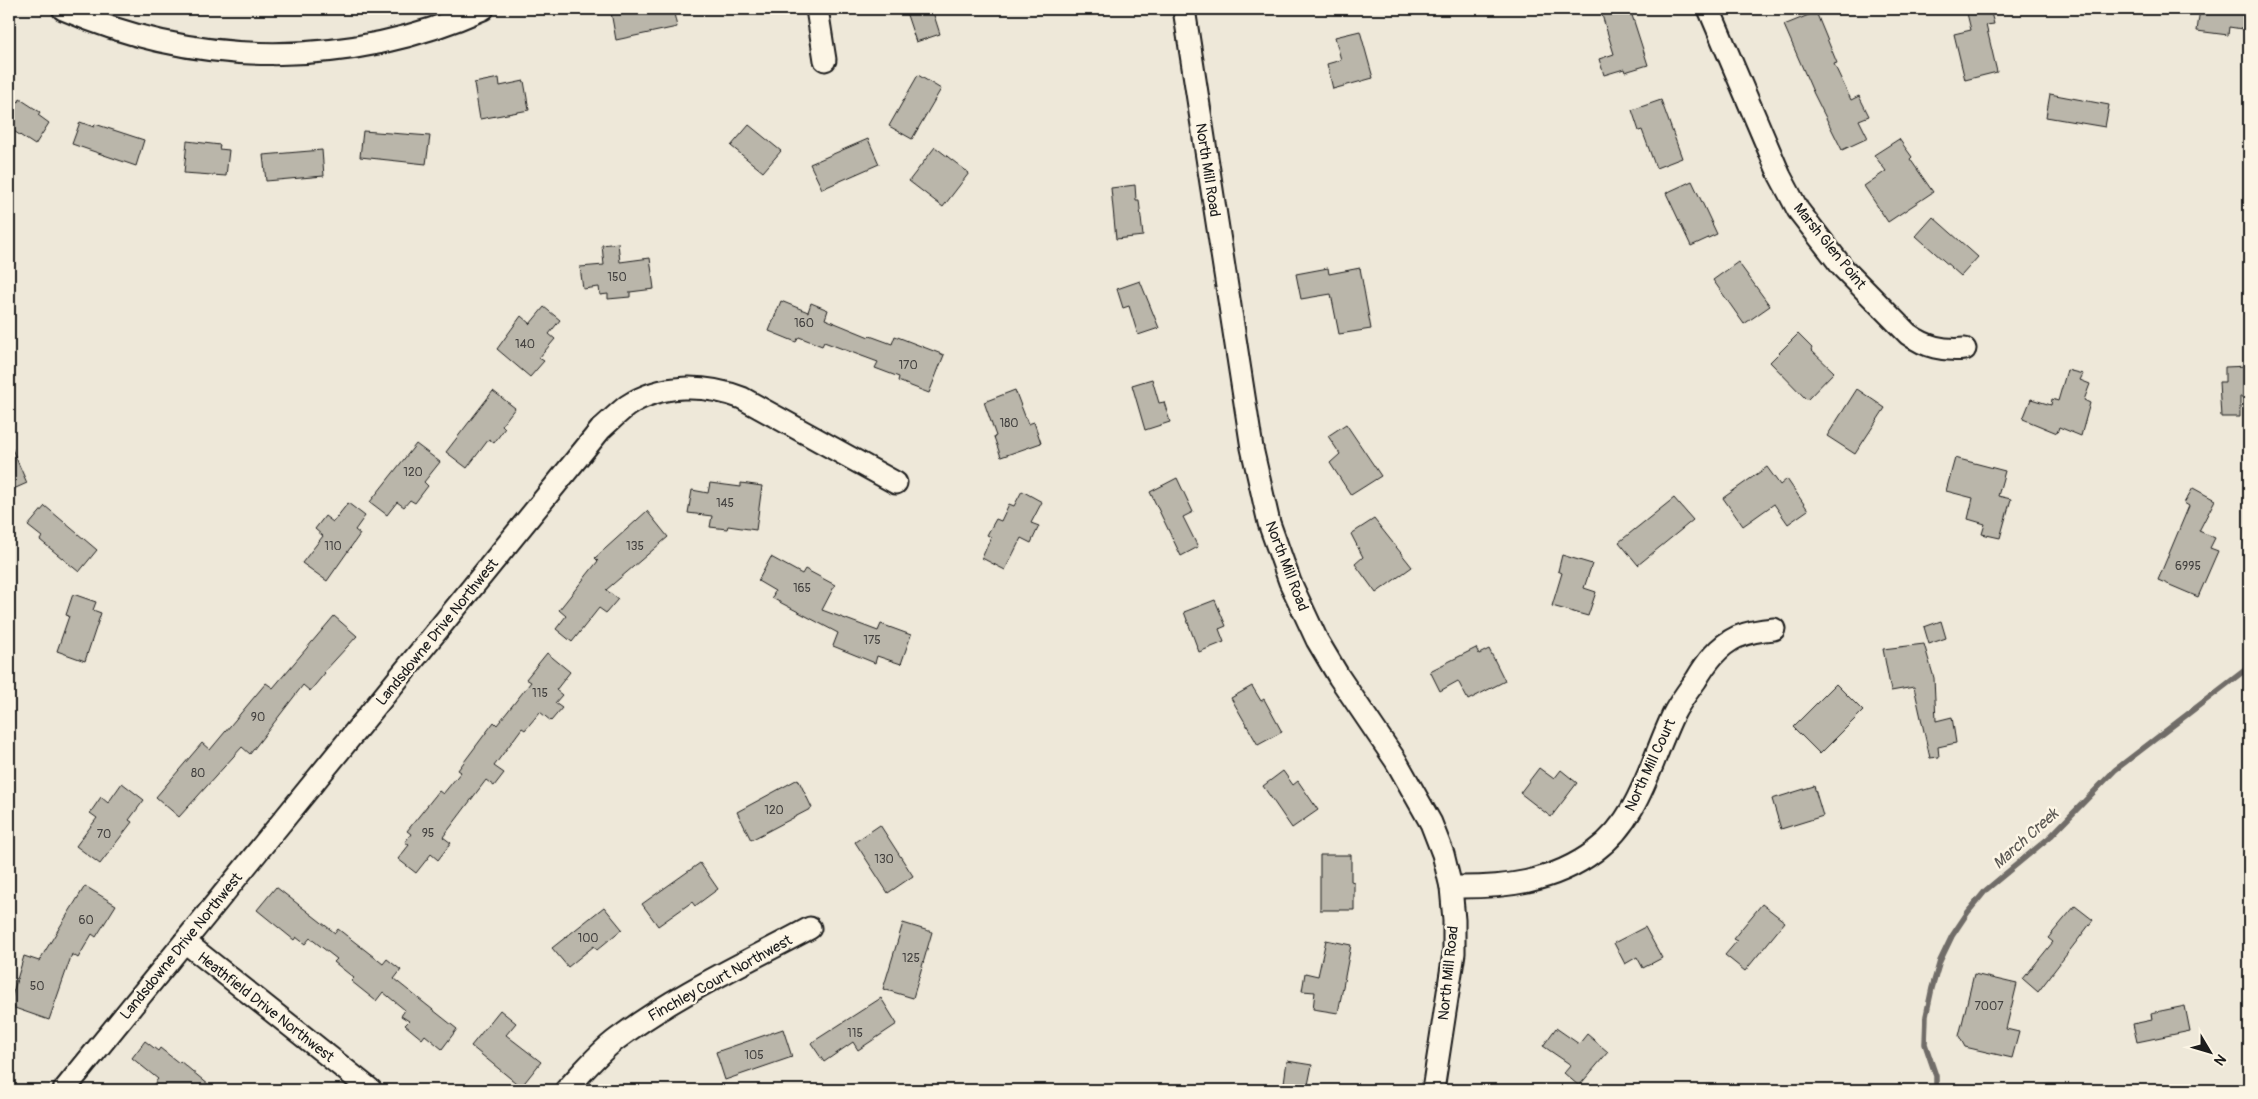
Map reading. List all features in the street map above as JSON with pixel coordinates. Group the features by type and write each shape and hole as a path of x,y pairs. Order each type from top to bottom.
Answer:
{"street":[{"path":"63,9 137,36 180,46 223,52 275,55 353,48 429,30 483,9"},
{"path":"816,9 825,60"},
{"name":"North Mill Road","path":"1184,9 1252,448 1269,523 1290,582 1317,640 1339,677 1396,762 1431,823 1443,854 1451,887 1454,953 1433,1090"},
{"name":"Marsh Glen Point","path":"1709,9 1780,176 1798,210 1843,268 1908,334 1920,343 1935,348 1950,350 1965,348"},
{"name":"Landsdowne Drive Northwest","path":"64,1090 601,429 627,406 650,395 674,388 700,388 725,392 742,398 896,483"},
{"name":"North Mill Court","path":"1451,887 1490,888 1529,882 1570,867 1596,851 1616,832 1636,805 1674,714 1707,662 1720,648 1736,638 1755,631 1774,628"},
{"name":"Finchley Court Northwest","path":"566,1090 616,1040 672,1002 810,928"},
{"name":"Heathfield Drive Northwest","path":"185,942 371,1090"}],"building":[{"path":"628,9 673,9 677,27 616,40 611,12"},
{"path":"905,9 932,9 940,34 916,42"},
{"path":"1621,9 1630,9 1648,65 1625,72 1624,69 1604,75 1599,59 1614,54 1602,15"},
{"path":"1966,9 1990,9 1994,24 1986,25 1997,72 1965,80 1954,34 1971,30"},
{"path":"2200,9 2249,9 2249,30 2229,27 2228,35 2197,31"},
{"path":"1816,12 1837,63 1834,64 1851,100 1859,96 1869,116 1859,120 1868,138 1842,150 1814,94 1784,25"},
{"path":"1360,31 1373,78 1333,89 1327,64 1341,60 1335,37"},
{"path":"918,75 941,89 912,139 889,126"},
{"path":"499,78 500,86 524,81 529,110 480,119 474,83"},
{"path":"2050,94 2109,105 2105,127 2046,117"},
{"path":"9,95 19,102 20,99 40,112 38,115 49,123 35,145 9,128"},
{"path":"1661,100 1682,158 1656,168 1642,130 1639,131 1632,110"},
{"path":"80,122 94,127 95,124 144,140 136,166 72,144"},
{"path":"749,125 781,151 763,172 731,146"},
{"path":"363,131 430,136 426,164 360,157"},
{"path":"868,139 879,164 822,189 810,164"},
{"path":"1899,139 1912,157 1910,159 1933,192 1888,222 1864,186 1886,171 1874,155"},
{"path":"187,141 220,145 219,149 229,150 226,176 184,173"},
{"path":"935,147 969,173 943,207 909,181"},
{"path":"322,150 324,176 266,181 263,155"},
{"path":"1692,181 1717,234 1691,246 1666,193"},
{"path":"1135,185 1136,200 1139,200 1143,236 1116,239 1111,188"},
{"path":"1933,217 1978,257 1961,276 1916,236"},
{"path":"618,243 620,262 650,258 654,289 630,292 630,297 608,299 608,294 600,295 599,287 583,289 580,267 604,265 602,245"},
{"path":"1738,262 1770,306 1744,324 1713,280"},
{"path":"1328,268 1329,274 1360,268 1371,329 1339,334 1331,294 1301,299 1296,274"},
{"path":"1140,281 1159,328 1138,335 1129,306 1123,308 1117,289"},
{"path":"781,301 808,312 811,303 828,310 825,319 869,337 892,344 895,336 944,355 929,393 898,381 899,377 875,368 878,362 824,342 822,346 799,337 796,342 769,331"},
{"path":"544,307 560,320 549,334 555,339 539,358 544,361 530,377 497,349 521,316 530,324"},
{"path":"1798,334 1812,348 1811,350 1834,372 1807,400 1770,362"},
{"path":"2249,366 2249,397 2240,397 2240,417 2221,417 2219,382 2225,382 2225,367"},
{"path":"2067,370 2083,374 2080,380 2090,384 2084,400 2090,403 2081,436 2059,427 2057,433 2023,419 2031,399 2051,405 2052,399 2058,401"},
{"path":"1152,379 1159,403 1164,402 1170,422 1145,430 1132,385"},
{"path":"1857,389 1885,408 1855,454 1827,436"},
{"path":"1015,390 1028,424 1034,422 1041,443 1001,457 984,402"},
{"path":"493,391 515,408 502,425 505,428 494,443 489,439 467,468 446,452"},
{"path":"1346,424 1381,476 1351,495 1330,463 1340,454 1328,436"},
{"path":"9,442 27,483 9,491"},
{"path":"416,444 440,462 424,482 428,486 415,503 410,500 404,507 397,502 387,515 370,502"},
{"path":"1955,458 2005,471 1998,496 2011,499 2000,538 1982,534 1985,524 1968,519 1973,498 1946,491"},
{"path":"1767,467 1780,485 1787,479 1808,510 1788,524 1774,504 1743,526 1723,498"},
{"path":"1177,478 1193,512 1183,517 1198,547 1181,556 1150,492"},
{"path":"710,483 741,487 741,483 762,486 756,530 728,526 727,529 710,527 712,516 688,513 692,490 708,493"},
{"path":"2193,488 2215,500 2199,531 2215,538 2210,548 2218,551 2198,597 2158,580 2189,506 2184,503"},
{"path":"1022,491 1042,502 1031,523 1039,526 1031,543 1021,538 1005,570 982,558 991,537 987,535 996,519 1001,521 1009,504 1014,506"},
{"path":"1674,498 1693,520 1638,565 1619,542"},
{"path":"348,503 365,516 355,530 360,534 327,581 302,563 323,536 315,529 325,516 333,522"},
{"path":"45,506 97,550 79,572 40,540 42,537 28,526"},
{"path":"647,511 668,537 606,590 618,599 606,613 599,608 572,642 556,629 566,616 559,610 598,561 595,558"},
{"path":"1374,519 1412,567 1376,593 1355,564 1363,557 1351,534"},
{"path":"1562,555 1592,564 1584,588 1596,592 1588,616 1552,606 1562,573 1558,571"},
{"path":"771,557 802,574 805,569 835,585 822,610 878,631 881,624 911,635 901,664 877,656 875,663 833,646 838,633 772,598 775,591 758,581"},
{"path":"73,594 96,602 93,610 101,613 85,661 57,651 69,616 66,615"},
{"path":"1215,600 1226,626 1219,629 1224,642 1199,652 1184,612"},
{"path":"334,616 357,636 324,672 310,691 303,685 250,754 242,747 179,817 156,797 202,743 210,750 266,683 273,688"},
{"path":"1941,621 1946,638 1929,644 1924,627"},
{"path":"1924,644 1934,678 1936,721 1952,717 1956,743 1938,747 1939,757 1930,758 1914,687 1891,691 1883,649"},
{"path":"1476,648 1479,654 1489,649 1505,681 1468,700 1458,681 1440,691 1430,671"},
{"path":"547,653 570,672 556,690 562,695 555,703 562,708 551,721 540,712 525,730 522,728 494,766 504,773 494,786 486,780 443,837 451,843 438,860 431,854 416,873 398,859 409,845 405,842 411,834 407,831 439,791 443,794 461,772 458,770 494,722 497,725 531,682 526,679"},
{"path":"1836,684 1863,711 1820,754 1793,727"},
{"path":"1252,686 1261,701 1264,699 1282,732 1258,745 1231,698"},
{"path":"1539,768 1554,779 1561,770 1577,783 1551,817 1520,793"},
{"path":"1283,771 1293,785 1298,781 1318,810 1292,828 1263,786"},
{"path":"798,779 812,808 751,840 737,812"},
{"path":"122,783 144,800 129,820 132,822 100,864 76,846 97,818 90,813 101,797 108,803"},
{"path":"1814,786 1823,816 1781,829 1772,799"},
{"path":"880,825 913,876 888,893 855,842"},
{"path":"1320,855 1351,855 1351,881 1354,882 1354,910 1320,910"},
{"path":"700,863 718,889 695,906 692,902 658,926 642,904"},
{"path":"85,886 116,905 96,937 92,934 78,958 72,954 49,1020 9,1006 24,956 39,961"},
{"path":"276,887 335,933 338,929 383,964 387,959 401,970 394,979 457,1029 442,1049 425,1035 422,1039 405,1025 409,1021 401,1016 405,1010 383,992 376,1001 351,981 354,978 334,962 337,959 310,938 305,944 296,937 294,940 257,910"},
{"path":"1762,904 1785,922 1745,971 1725,955 1737,941 1733,939"},
{"path":"2075,906 2093,920 2038,992 2023,979 2053,942 2048,938"},
{"path":"604,907 622,929 597,950 594,946 568,967 552,948"},
{"path":"903,923 932,932 913,998 883,989"},
{"path":"1645,927 1662,958 1643,968 1637,957 1625,964 1614,943"},
{"path":"1326,940 1351,945 1338,1013 1313,1009 1315,992 1302,991 1305,973 1318,976"},
{"path":"1974,974 2017,984 2006,1029 2019,1032 2012,1058 1965,1047 1959,1036"},
{"path":"881,998 897,1024 858,1050 853,1042 824,1062 811,1043"},
{"path":"2185,1006 2190,1031 2137,1042 2133,1024 2152,1020 2151,1013"},
{"path":"500,1010 516,1023 506,1035 541,1062 521,1087 471,1046"},
{"path":"1556,1028 1579,1044 1587,1034 1608,1052 1579,1086 1564,1073 1571,1065 1543,1046"},
{"path":"783,1029 792,1057 725,1080 716,1052"},
{"path":"145,1041 158,1051 160,1048 179,1063 180,1061 215,1090 149,1090 158,1079 132,1058"},
{"path":"1287,1061 1312,1065 1307,1090 1283,1090"}],"waterway":[{"name":"March Creek","path":"1936,1090 1936,1076 1925,1044 1926,1016 1940,961 1952,936 1968,912 1986,890 2051,836 2115,770 2249,667"},
{"name":"March Creek","path":"1715,1090 1725,1090"}]}
